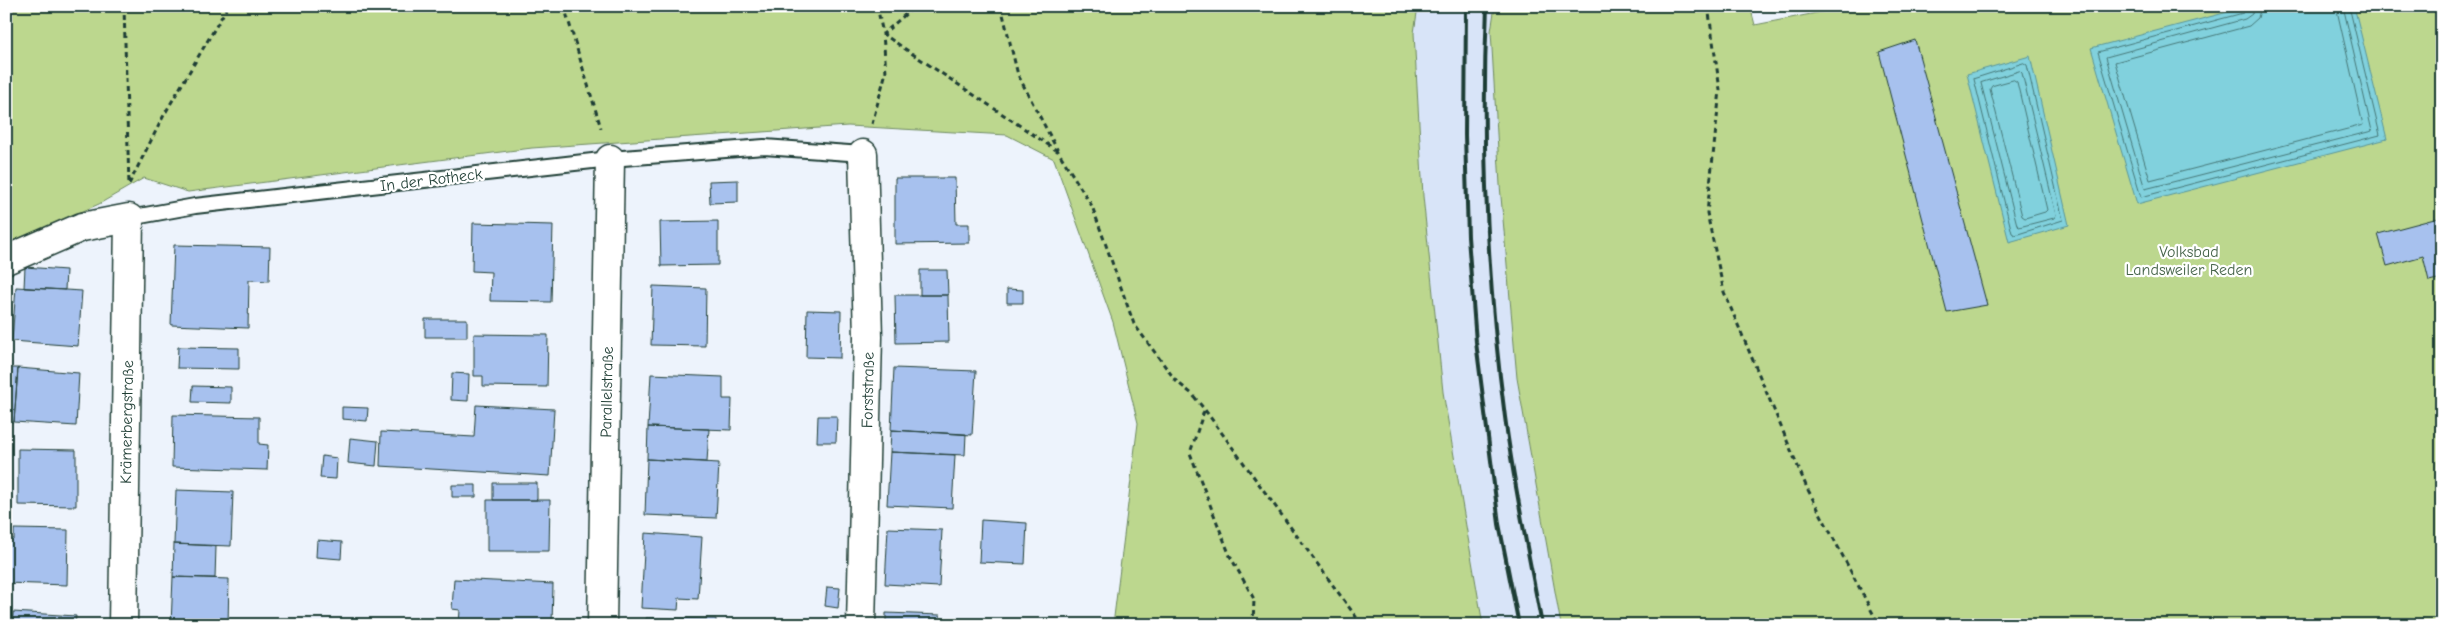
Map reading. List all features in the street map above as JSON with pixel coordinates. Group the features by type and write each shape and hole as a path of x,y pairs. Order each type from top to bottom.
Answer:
{"street":[{"name":"Forststraße","path":"861,625 868,337 864,154"},
{"name":"Parallelstraße","path":"602,625 610,159"},
{"name":"In der Rotheck","path":"6,260 82,227 129,218"},
{"name":"Krämerbergstraße","path":"123,625 129,218"}],"lane":[{"name":"In der Rotheck","path":"129,218 204,205 610,159 764,146 864,154"}],"path":[{"path":"124,6 129,218"},
{"path":"129,184 164,115 228,6"},
{"path":"564,6 610,159"},
{"path":"864,154 886,72 883,34 877,6"},
{"path":"883,34 915,6"},
{"path":"1002,6 1018,75 1059,153 1092,206 1134,324 1176,382 1192,394 1362,625"},
{"path":"1708,6 1720,90 1707,213 1724,292 1807,488 1879,625"},
{"path":"883,34 1059,153"},
{"path":"1204,410 1190,453 1230,556 1254,599 1253,625"}],"shaded area":[{"path":"1418,6 1495,6 1491,31 1500,185 1517,378 1561,625 1483,625 1443,392 1423,196 1414,33"}],"green space":[{"path":"6,6 1418,6 1414,33 1423,196 1443,392 1483,625 1113,625 1138,423 1113,322 1054,159 1007,135 848,126 532,148 188,192 144,178 99,204 6,245"},
{"name":"Volksbad Landsweiler Reden","path":"1495,6 1750,6 1755,25 1852,6 2442,6 2442,625 1561,625 1517,378 1500,185 1491,31"}],"water":[{"path":"2251,6 2354,6 2387,139 2137,204 2091,48"},
{"path":"2030,56 2069,225 2009,242 1967,74"}],"building":[{"path":"1915,40 1987,305 1947,312 1879,52"},
{"path":"895,178 955,178 956,224 969,224 969,243 895,244"},
{"path":"738,180 738,202 710,203 709,181"},
{"path":"2442,217 2442,278 2429,281 2423,256 2387,266 2378,234"},
{"path":"718,221 718,265 661,266 660,222"},
{"path":"473,223 553,225 551,302 490,301 491,272 472,271"},
{"path":"174,245 270,247 269,281 249,280 248,328 171,325"},
{"path":"25,267 66,270 65,290 24,288"},
{"path":"920,270 947,270 948,295 920,295"},
{"path":"653,286 706,288 705,346 651,345"},
{"path":"16,287 82,291 78,346 12,341"},
{"path":"1007,289 1023,290 1023,303 1007,303"},
{"path":"895,295 948,295 949,342 896,343"},
{"path":"807,310 841,311 840,358 806,357"},
{"path":"425,319 467,319 467,337 425,337"},
{"path":"474,334 548,335 547,387 483,386 483,376 474,376"},
{"path":"178,347 239,348 239,369 177,368"},
{"path":"6,368 18,368 14,422 6,421"},
{"path":"18,368 79,373 76,426 14,422"},
{"path":"894,368 976,371 972,435 891,430"},
{"path":"452,373 469,374 468,401 451,400"},
{"path":"651,374 723,377 723,399 732,399 731,430 648,427"},
{"path":"193,386 231,387 231,403 192,402"},
{"path":"476,405 554,409 550,476 380,466 381,432 474,437"},
{"path":"342,407 368,408 367,421 342,419"},
{"path":"173,415 259,417 259,444 268,445 267,470 172,467"},
{"path":"818,416 837,416 836,442 817,442"},
{"path":"648,427 709,429 707,462 647,459"},
{"path":"891,430 966,434 965,455 890,452"},
{"path":"350,438 378,441 376,466 348,463"},
{"path":"18,449 76,450 76,506 18,505"},
{"path":"890,452 955,455 952,508 887,505"},
{"path":"322,456 337,458 336,479 320,478"},
{"path":"647,459 719,463 716,518 645,515"},
{"path":"493,483 537,483 537,500 493,500"},
{"path":"452,485 476,485 476,497 452,497"},
{"path":"176,490 233,492 231,546 174,544"},
{"path":"487,500 550,500 549,551 487,551"},
{"path":"981,520 1027,523 1025,564 979,562"},
{"path":"888,528 942,530 939,587 885,584"},
{"path":"14,529 68,530 67,585 6,583 6,539 14,539"},
{"path":"645,533 702,537 698,599 679,598 678,610 641,608"},
{"path":"317,540 342,542 341,559 316,557"},
{"path":"174,544 216,546 215,578 173,577"},
{"path":"173,577 229,579 228,625 171,625"},
{"path":"454,579 553,584 552,625 459,625 460,610 452,609"},
{"path":"827,587 840,588 838,608 825,606"},
{"path":"13,612 76,616 75,625 12,625"},
{"path":"886,613 940,615 939,625 886,625"},
{"path":"646,618 716,619 716,625 646,625"}],"railway":[{"path":"1466,6 1465,135 1468,237 1476,342 1499,524 1519,625"},
{"path":"1487,6 1485,160 1494,315 1509,443 1542,625"}]}
